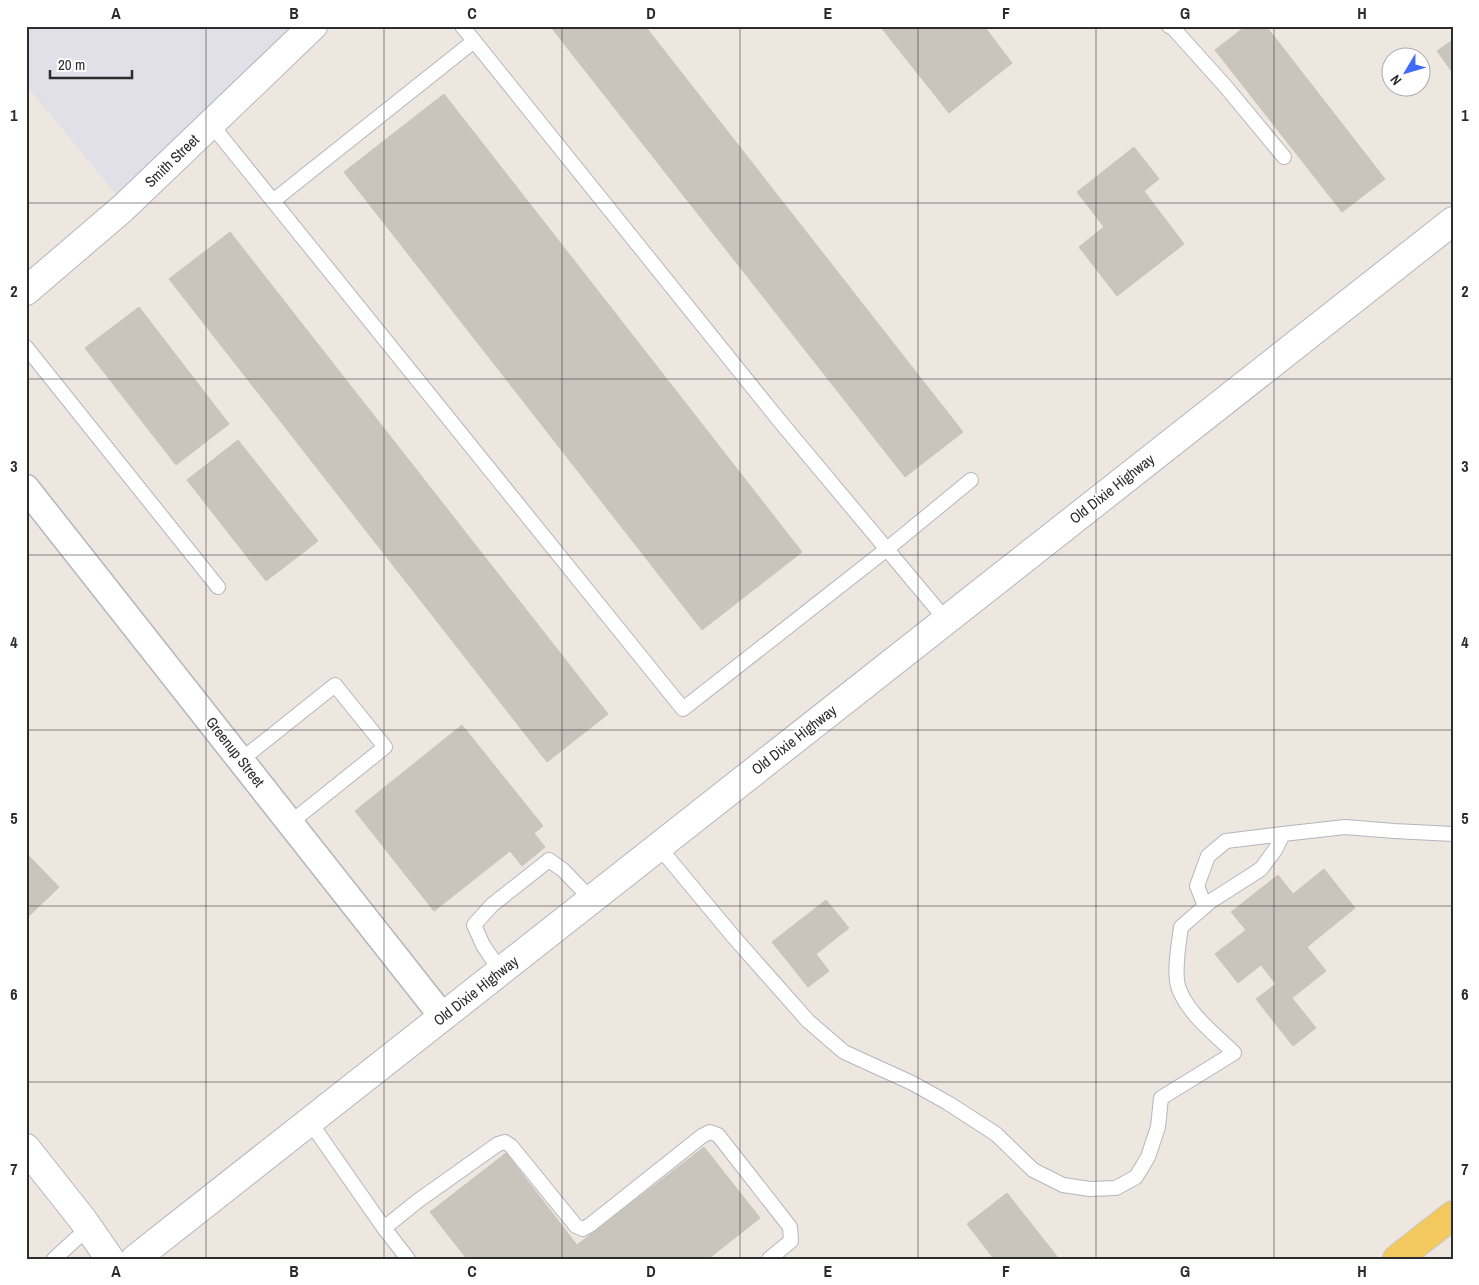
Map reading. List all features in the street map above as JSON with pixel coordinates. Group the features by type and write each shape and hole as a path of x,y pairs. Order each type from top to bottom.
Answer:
{"main road":[{"path":"1397,1259 1453,1215"}],"street":[{"name":"Smith Street","path":"26,291 123,208 313,26"},
{"name":"Old Dixie Highway","path":"135,1259 1452,224"},
{"name":"Greenup Street","path":"26,488 443,1017"},
{"path":"26,1148 110,1259"}],"lane":[{"path":"462,26 778,419 946,620"},
{"path":"1169,26 1173,28 1226,87 1284,157"},
{"path":"273,201 474,41"},
{"path":"211,124 683,709 887,549 971,480"},
{"path":"26,347 218,587"},
{"path":"241,760 335,684 385,747 290,823"},
{"path":"1205,906 1197,886 1208,856 1226,841 1345,827 1453,834"},
{"path":"658,848 808,1021 844,1052 948,1103 996,1134 1033,1170 1063,1185 1090,1189 1116,1188 1136,1177 1148,1157 1158,1127 1161,1098 1234,1053 1191,1010 1178,988 1176,960 1181,927 1211,901 1261,870 1283,834"},
{"path":"501,972 483,945 474,925 492,905 549,860 563,870 592,900"},
{"path":"310,1122 408,1259"},
{"path":"384,1228 419,1200 498,1144 505,1142 512,1146 576,1226 583,1229 590,1226 702,1136 710,1132 718,1135 790,1227 791,1242 769,1259"},
{"path":"54,1259 88,1228"}],"shaded area":[{"path":"26,26 292,26 116,194 26,85"}],"building":[{"path":"550,26 645,26 963,432 905,477"},
{"path":"880,26 984,26 1012,63 949,113"},
{"path":"1246,26 1266,26 1385,179 1342,212 1215,50"},
{"path":"1453,40 1453,73 1437,51"},
{"path":"444,94 802,552 702,630 344,172"},
{"path":"1134,147 1159,179 1144,191 1184,244 1117,296 1079,247 1104,227 1077,192"},
{"path":"230,232 608,714 547,762 169,279"},
{"path":"139,307 229,424 176,465 85,348"},
{"path":"238,440 318,541 266,581 187,480"},
{"path":"462,725 543,826 534,833 545,847 522,866 510,851 434,911 355,811"},
{"path":"26,853 59,887 26,919"},
{"path":"1324,869 1355,908 1307,947 1326,971 1292,998 1316,1028 1293,1046 1256,999 1276,984 1261,965 1238,983 1215,954 1246,930 1231,912 1278,875 1293,894"},
{"path":"826,900 849,928 816,954 829,971 808,987 772,942"},
{"path":"704,1147 760,1218 708,1259 467,1259 430,1212 506,1153 577,1245"},
{"path":"1007,1193 1059,1259 994,1259 967,1224"}]}
